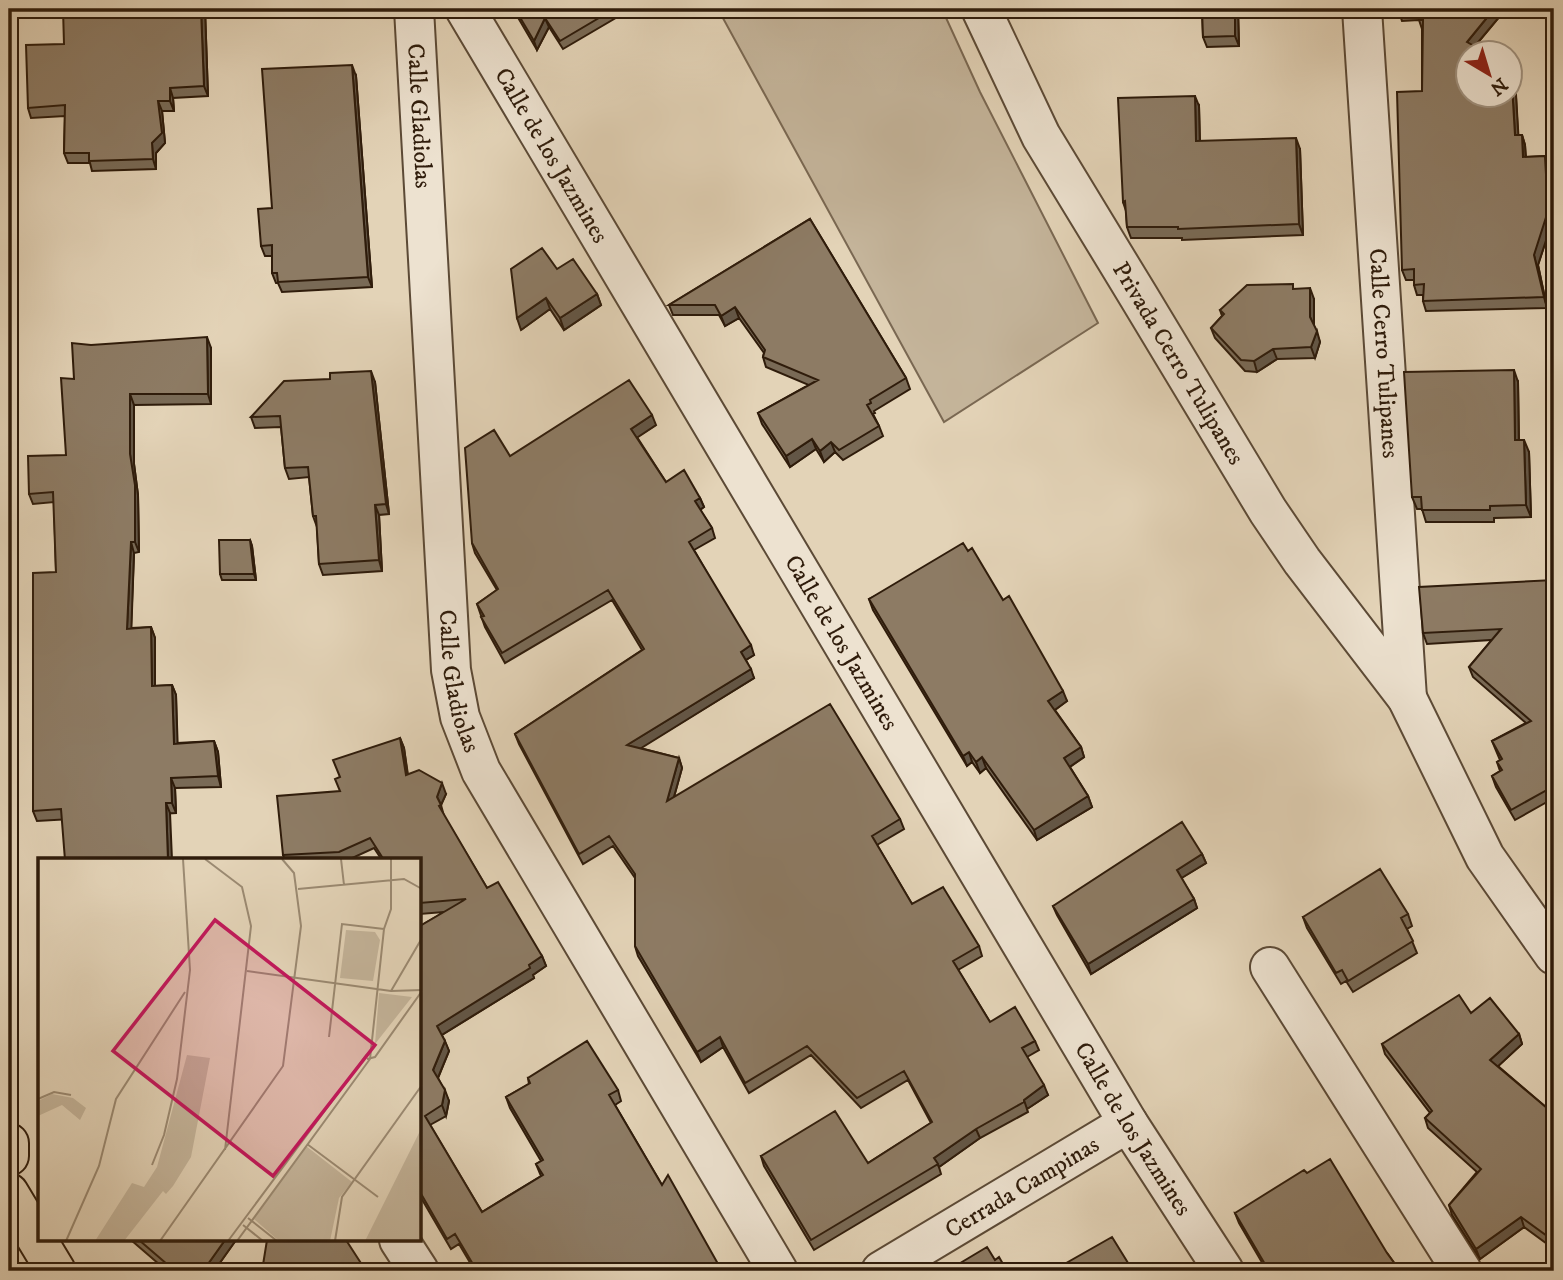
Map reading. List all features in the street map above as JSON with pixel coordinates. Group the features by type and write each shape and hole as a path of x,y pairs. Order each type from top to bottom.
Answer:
{"main road":[{"path":"9,1146 9,1156"},
{"path":"9,1193 38,1241"},
{"path":"39,1242 56,1271"}],"street":[{"name":"Calle Gladiolas","path":"414,9 451,670 460,717 481,771 778,1271"},
{"name":"Calle de los Jazmines","path":"464,9 1128,1124 1224,1271"},
{"name":"Privada Cerro Tulipanes","path":"981,9 1041,136 1268,511 1302,561 1407,698"},
{"name":"Calle Cerro Tulipanes","path":"1362,9 1407,698"},
{"path":"1407,698 1485,858 1554,955"},
{"path":"1270,967 1462,1271"},
{"name":"Cerrada Campinas","path":"881,1271 1128,1124"},
{"path":"400,1242 419,1271"}],"shaded area":[{"path":"718,9 942,9 980,92 1098,323 944,422"}],"building":[{"path":"63,9 201,9 204,86 170,88 170,101 158,101 162,133 152,143 153,159 89,161 89,153 64,153 65,105 28,108 26,45 64,44"},
{"path":"515,9 614,9 560,41 545,18 534,41"},
{"path":"1202,9 1235,9 1235,36 1203,37"},
{"path":"1398,9 1494,9 1470,38 1454,38 1454,108 1513,108 1515,135 1522,135 1523,157 1545,156 1548,211 1534,255 1544,297 1423,301 1424,284 1414,285 1414,269 1402,270 1397,92 1422,91 1423,20 1419,20 1419,10"},
{"path":"352,65 368,277 278,282 277,273 272,273 272,245 261,246 258,209 272,208 262,69"},
{"path":"1195,96 1196,141 1296,138 1299,224 1178,229 1127,227 1125,201 1123,202 1118,98"},
{"path":"810,219 906,378 870,400 871,403 867,405 879,426 839,450 831,442 820,451 812,439 786,456 758,413 818,380 763,357 765,350 735,307 721,316 715,305 669,305"},
{"path":"542,248 557,269 573,259 597,294 560,318 546,298 517,318 511,269"},
{"path":"1293,284 1293,289 1310,288 1310,317 1317,331 1311,347 1273,349 1254,361 1241,360 1211,328 1224,314 1220,310 1247,285"},
{"path":"207,337 208,394 130,394 135,542 131,542 127,629 151,627 152,686 172,685 174,744 214,741 218,776 171,778 172,803 166,803 168,858 65,858 61,809 33,811 33,573 56,572 53,492 29,494 28,456 66,455 61,378 74,379 72,343 91,345"},
{"path":"1514,370 1515,440 1524,440 1526,505 1490,506 1490,510 1422,510 1421,497 1412,497 1404,372"},
{"path":"371,371 386,504 375,505 379,560 319,564 316,516 313,516 308,467 285,468 280,416 251,417 284,381 330,379 330,373"},
{"path":"629,380 652,415 631,429 666,482 684,470 700,498 695,501 712,528 689,542 751,645 741,652 751,669 627,745 679,758 667,801 830,704 900,819 872,836 912,904 943,887 979,946 953,961 990,1022 1015,1007 1035,1041 1022,1048 1044,1085 1024,1102 976,1129 934,1158 938,1164 811,1240 761,1156 835,1111 868,1163 932,1122 904,1071 857,1098 807,1046 745,1083 720,1037 697,1052 635,946 635,874 609,836 579,854 515,734 644,649 608,590 502,653 481,617 484,616 477,604 498,589 472,543 465,448 494,430 510,456"},
{"path":"219,540 250,540 254,574 220,574"},
{"path":"963,543 968,551 972,548 1003,600 1009,596 1063,691 1048,701 1081,747 1064,758 1088,796 1034,830 982,757 976,762 969,752 963,756 869,599"},
{"path":"1554,580 1554,786 1511,810 1492,776 1502,770 1497,762 1502,759 1492,741 1531,721 1469,667 1501,629 1423,633 1419,587"},
{"path":"400,738 406,775 419,770 442,783 437,797 441,805 439,806 487,888 498,882 542,956 529,965 530,968 437,1026 445,1041 433,1070 445,1090 442,1105 425,1116 482,1212 543,1175 536,1164 543,1160 506,1097 530,1083 528,1078 587,1041 618,1090 609,1095 662,1185 668,1175 722,1271 477,1271 455,1234 447,1239 422,1195 422,925 466,899 422,903 422,858 383,858 370,838 339,852 283,855 277,796 340,791 335,779 340,777 333,760"},
{"path":"1182,822 1202,854 1177,870 1194,899 1088,964 1053,906"},
{"path":"1380,869 1408,914 1401,918 1413,941 1348,981 1342,970 1336,973 1303,917"},
{"path":"1459,995 1471,1013 1490,998 1519,1034 1490,1060 1554,1114 1554,1241 1521,1217 1476,1249 1449,1205 1481,1169 1425,1118 1432,1111 1382,1044"},
{"path":"1330,1159 1400,1271 1269,1271 1235,1213 1304,1170 1307,1173"},
{"path":"1112,1237 1133,1271 1065,1271 1061,1266"},
{"path":"141,1242 224,1242 203,1271 175,1271"},
{"path":"267,1242 347,1242 366,1271 262,1271"},
{"path":"987,1247 995,1260 999,1257 1007,1271 947,1271"}]}
